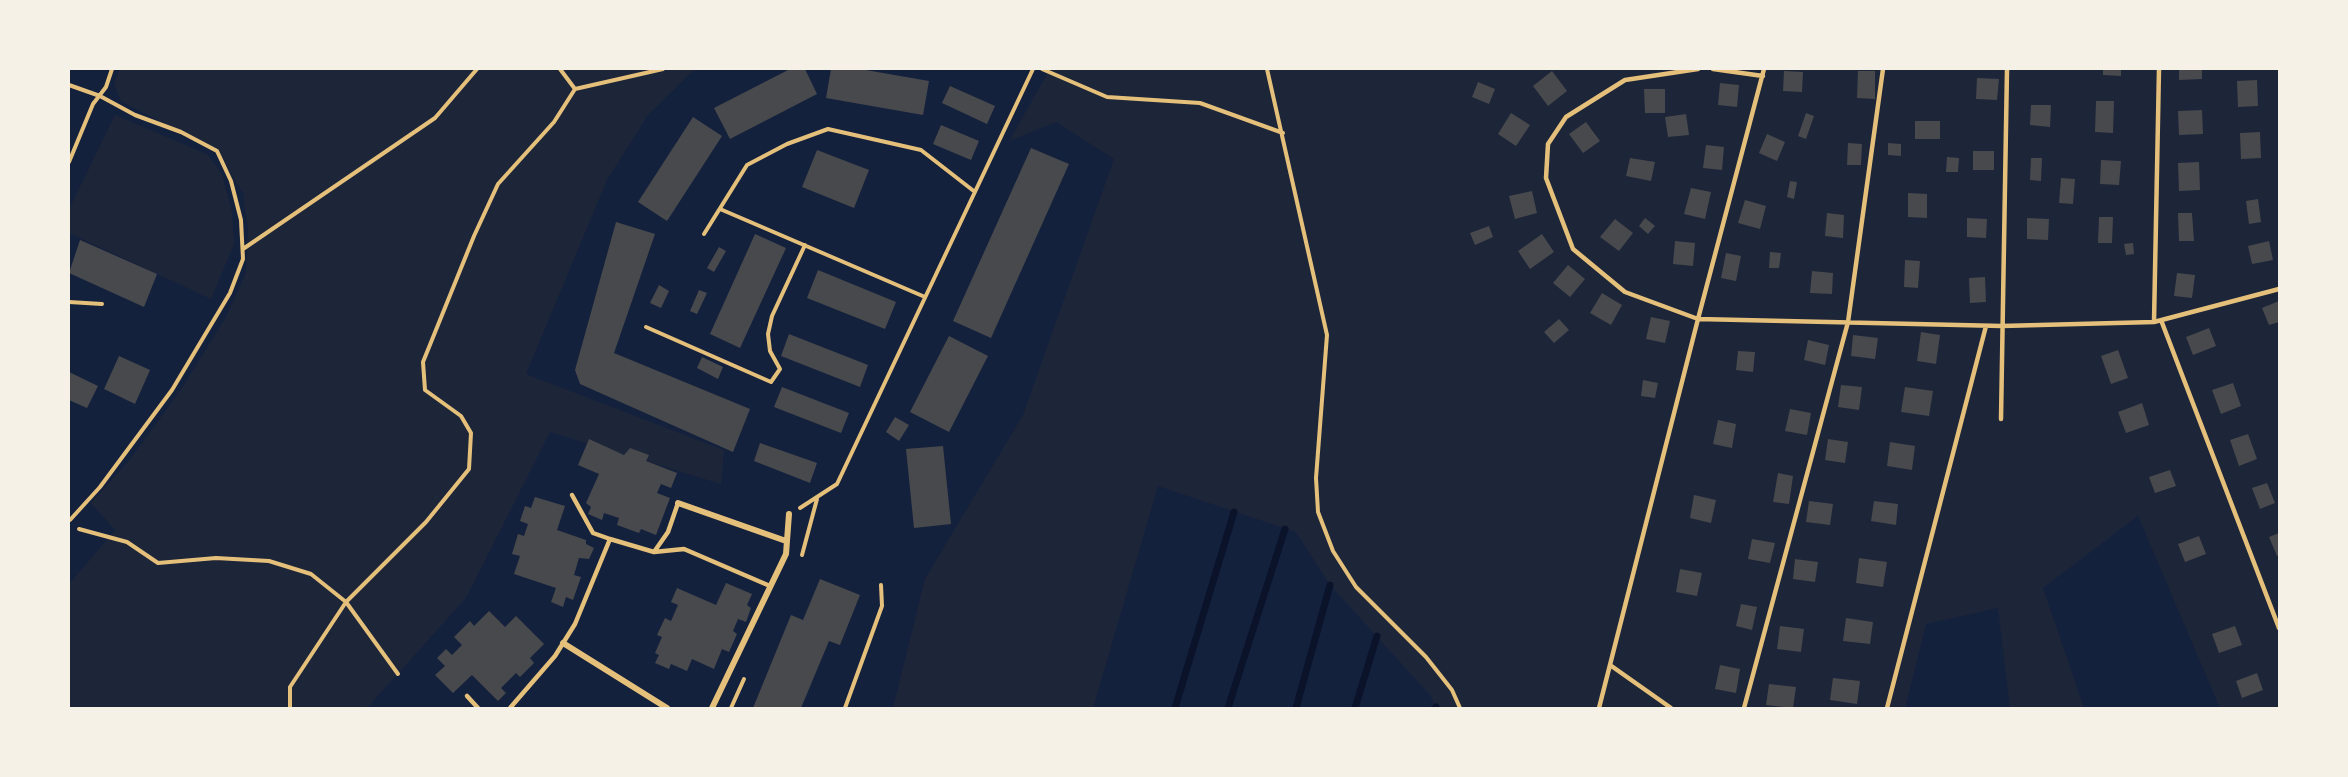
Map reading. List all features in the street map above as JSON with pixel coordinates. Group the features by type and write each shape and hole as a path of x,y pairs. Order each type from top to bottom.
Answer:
{"street":[{"path":"678,503 786,541"},
{"path":"712,708 786,554 789,514"},
{"path":"563,643 667,708"}],"lane":[{"path":"1698,69 1625,80 1566,117 1548,144 1546,178 1573,249 1625,292 1698,319 2002,326 2154,322 2279,289"},
{"path":"1713,69 1763,75"},
{"path":"1599,708 1764,69"},
{"path":"1744,708 1848,322 1883,69"},
{"path":"2001,419 2007,69"},
{"path":"2154,322 2159,69"},
{"path":"2161,320 2279,628"},
{"path":"1887,708 1986,326"},
{"path":"573,495 593,533 654,552 684,549 770,586"},
{"path":"654,552 668,532 678,503"},
{"path":"510,708 555,656 575,624 609,538"},
{"path":"1610,665 1671,708"},
{"path":"467,696 478,708"}],"path":[{"path":"69,162 93,104 100,96 112,69"},
{"path":"243,249 435,118 477,69"},
{"path":"560,69 575,89"},
{"path":"290,708 290,687 346,602 426,522 470,469 471,433 461,416 425,390 423,362 474,236 498,184 554,122 575,89 663,69"},
{"path":"789,514 837,484 1033,69"},
{"path":"1042,69 1107,97 1200,103 1283,134"},
{"path":"1268,69 1327,335 1316,478 1318,512 1333,551 1356,586 1425,657 1452,690 1460,708"},
{"path":"69,85 100,96 135,115 181,132 217,151 231,181 241,220 243,249 243,259 230,293 172,390 100,487 70,520"},
{"path":"704,234 747,165 787,144 828,129 921,150 975,192"},
{"path":"720,209 925,297"},
{"path":"646,327 771,382 780,369 770,351 768,334 772,315 805,245"},
{"path":"69,302 102,304"},
{"path":"79,529 127,542 158,563 216,558 270,561 311,574 346,602 398,674"},
{"path":"845,708 882,606 881,585"}],"shaded area":[{"path":"120,69 695,69 648,115 607,180 526,374 724,450 721,484 550,432 466,598 367,708 69,708 69,584 115,530 91,503 132,457 182,388 226,317 246,273 248,230 243,193 217,151 121,101 114,84"},
{"path":"1050,69 2279,69 2279,708 2220,708 2138,516 2043,588 2084,708 2010,708 1998,608 1926,624 1905,708 1436,708 1430,695 1330,585 1296,532 1158,486 1093,708 893,708 925,579 1023,415 1114,159 1056,122 1009,141"},
{"path":"115,115 207,154 222,174 232,212 234,244 211,299 69,233 69,209"}],"building":[{"path":"790,69 805,69 817,94 730,139 714,108"},
{"path":"831,69 860,69 929,81 923,115 826,98"},
{"path":"2103,69 2121,69 2121,76 2103,75"},
{"path":"2179,69 2202,69 2202,79 2179,80"},
{"path":"1552,71 1567,91 1548,106 1533,86"},
{"path":"1784,71 1803,72 1802,92 1783,91"},
{"path":"1858,71 1875,71 1875,99 1857,98"},
{"path":"1977,78 1999,79 1997,100 1976,99"},
{"path":"2257,80 2258,106 2238,107 2237,81"},
{"path":"1478,82 1495,89 1489,104 1472,97"},
{"path":"1720,83 1739,85 1737,107 1718,105"},
{"path":"950,86 995,106 987,124 942,103"},
{"path":"1644,89 1665,89 1665,113 1645,113"},
{"path":"2096,101 2114,101 2113,133 2095,132"},
{"path":"2031,105 2051,105 2050,127 2030,125"},
{"path":"2202,110 2203,134 2179,135 2178,111"},
{"path":"1511,113 1530,125 1516,146 1498,134"},
{"path":"1806,113 1814,116 1806,139 1798,136"},
{"path":"1686,114 1689,135 1668,137 1665,117"},
{"path":"693,117 722,136 667,221 638,202"},
{"path":"1915,121 1940,121 1940,139 1915,139"},
{"path":"1586,122 1600,141 1583,153 1569,134"},
{"path":"941,125 979,141 971,160 933,144"},
{"path":"2260,132 2261,158 2241,159 2240,133"},
{"path":"1767,134 1785,142 1777,161 1759,153"},
{"path":"1848,143 1862,144 1861,165 1847,165"},
{"path":"1888,143 1901,144 1901,156 1888,155"},
{"path":"1706,145 1724,147 1722,170 1703,168"},
{"path":"1031,148 1069,164 991,338 953,321"},
{"path":"817,150 869,170 854,208 802,187"},
{"path":"1973,151 1994,151 1994,170 1973,170"},
{"path":"1947,157 1959,158 1958,172 1946,172"},
{"path":"1630,158 1655,162 1651,181 1626,176"},
{"path":"2031,158 2042,158 2041,181 2030,180"},
{"path":"2101,160 2121,161 2119,185 2100,184"},
{"path":"2199,162 2200,190 2179,191 2178,163"},
{"path":"2061,178 2075,179 2073,204 2059,203"},
{"path":"1790,181 1797,182 1794,199 1787,197"},
{"path":"1691,188 1711,192 1705,219 1684,214"},
{"path":"1532,191 1537,213 1515,219 1509,196"},
{"path":"1908,193 1927,194 1927,218 1908,217"},
{"path":"2258,199 2261,222 2249,224 2246,201"},
{"path":"1745,200 1766,206 1760,229 1738,223"},
{"path":"1827,213 1844,215 1843,238 1825,236"},
{"path":"2178,213 2192,213 2194,241 2179,241"},
{"path":"2099,217 2113,217 2112,243 2098,243"},
{"path":"1645,218 1655,226 1648,234 1639,226"},
{"path":"1967,218 1987,219 1986,238 1967,237"},
{"path":"2027,218 2049,219 2048,240 2027,239"},
{"path":"1615,219 1633,233 1619,251 1600,237"},
{"path":"616,222 655,234 614,353 750,409 733,452 580,384 575,370"},
{"path":"1489,226 1493,237 1475,245 1470,233"},
{"path":"755,234 786,248 740,348 710,334"},
{"path":"1542,234 1554,252 1530,269 1518,251"},
{"path":"80,240 157,274 144,307 69,273"},
{"path":"1675,241 1695,243 1693,266 1673,264"},
{"path":"2269,241 2273,260 2252,264 2248,246"},
{"path":"2133,243 2134,254 2126,255 2124,244"},
{"path":"719,247 726,251 714,272 707,268"},
{"path":"1770,252 1781,253 1779,268 1769,268"},
{"path":"1726,253 1741,256 1736,281 1721,278"},
{"path":"1905,260 1920,261 1918,288 1904,287"},
{"path":"1568,265 1585,279 1570,297 1553,283"},
{"path":"818,270 896,302 885,329 807,298"},
{"path":"1812,271 1833,273 1832,294 1810,293"},
{"path":"2177,273 2195,275 2192,298 2174,296"},
{"path":"1985,277 1986,302 1970,303 1969,278"},
{"path":"659,285 669,291 661,308 650,303"},
{"path":"699,290 707,293 697,314 690,311"},
{"path":"1602,293 1622,305 1611,325 1590,313"},
{"path":"2279,301 2279,322 2269,325 2262,308"},
{"path":"1651,317 1670,321 1665,343 1646,339"},
{"path":"1559,319 1569,330 1554,343 1544,332"},
{"path":"2209,328 2216,346 2193,355 2186,337"},
{"path":"1921,332 1940,335 1936,364 1917,361"},
{"path":"789,334 868,365 860,387 781,356"},
{"path":"1853,335 1878,338 1875,359 1851,356"},
{"path":"949,336 988,356 949,432 910,412"},
{"path":"1808,340 1829,345 1825,365 1804,360"},
{"path":"2118,350 2128,378 2111,384 2101,356"},
{"path":"1738,351 1755,352 1753,372 1736,370"},
{"path":"119,356 150,370 135,404 104,389"},
{"path":"702,357 723,367 718,379 697,368"},
{"path":"69,372 98,386 87,408 69,400"},
{"path":"1643,380 1658,383 1655,398 1641,396"},
{"path":"2233,383 2241,406 2221,414 2212,390"},
{"path":"1841,385 1862,387 1859,410 1838,407"},
{"path":"782,387 849,413 841,433 774,407"},
{"path":"1905,387 1933,391 1929,416 1901,412"},
{"path":"2142,403 2149,425 2126,433 2118,412"},
{"path":"1790,409 1811,413 1807,435 1785,431"},
{"path":"895,417 909,425 899,441 886,432"},
{"path":"1718,420 1736,424 1732,448 1713,444"},
{"path":"2248,434 2257,459 2239,466 2230,440"},
{"path":"589,439 624,455 630,448 649,455 646,461 677,473 671,488 661,484 657,493 670,498 656,535 641,529 639,533 617,525 619,518 604,513 602,520 588,514 591,507 586,503 599,474 578,465"},
{"path":"1828,439 1848,442 1845,463 1825,460"},
{"path":"1890,442 1915,446 1912,470 1887,466"},
{"path":"760,443 817,463 810,483 754,461"},
{"path":"943,446 951,524 914,528 906,449"},
{"path":"2170,470 2176,486 2155,493 2149,477"},
{"path":"1778,473 1793,476 1789,504 1773,502"},
{"path":"2267,483 2275,503 2260,509 2252,488"},
{"path":"1694,495 1716,500 1711,523 1690,518"},
{"path":"535,497 565,506 557,530 586,540 586,544 594,548 589,559 579,558 574,575 581,577 573,600 566,597 563,607 551,602 556,588 514,574 520,556 512,554 518,534 524,536 528,524 520,521 525,506 531,508"},
{"path":"1809,501 1833,504 1830,525 1806,522"},
{"path":"1874,501 1898,504 1896,525 1871,521"},
{"path":"2279,533 2279,555 2277,556 2269,537"},
{"path":"2199,536 2206,554 2185,562 2178,544"},
{"path":"1752,539 1775,543 1770,563 1748,559"},
{"path":"1859,558 1887,562 1883,587 1856,583"},
{"path":"1795,559 1818,562 1815,582 1793,579"},
{"path":"1680,569 1702,573 1697,596 1676,592"},
{"path":"820,579 860,595 840,645 829,641 801,708 753,708 791,615 803,620"},
{"path":"726,583 752,594 747,605 751,608 746,622 738,619 733,631 737,634 729,652 722,649 714,669 692,659 687,671 671,664 669,669 655,663 659,655 655,653 662,637 657,635 665,618 671,621 678,605 671,602 677,588 716,605"},
{"path":"1741,604 1757,607 1752,630 1736,626"},
{"path":"489,611 505,627 516,616 544,644 530,658 534,663 520,677 516,673 501,688 506,693 498,701 472,675 453,693 435,675 445,666 437,658 446,649 452,655 462,645 454,637 470,621 474,626"},
{"path":"1846,618 1873,622 1870,644 1843,641"},
{"path":"1780,626 1804,629 1801,652 1777,649"},
{"path":"2235,626 2242,645 2219,653 2212,634"},
{"path":"1720,665 1740,669 1736,693 1715,689"},
{"path":"2257,673 2263,690 2242,698 2236,681"},
{"path":"1833,678 1860,681 1857,704 1830,700"},
{"path":"1769,684 1796,687 1793,708 1766,705"}],"waterway":[{"path":"1175,708 1234,512"},
{"path":"1228,708 1285,529"},
{"path":"1296,708 1330,585"},
{"path":"1355,708 1377,636"}]}
